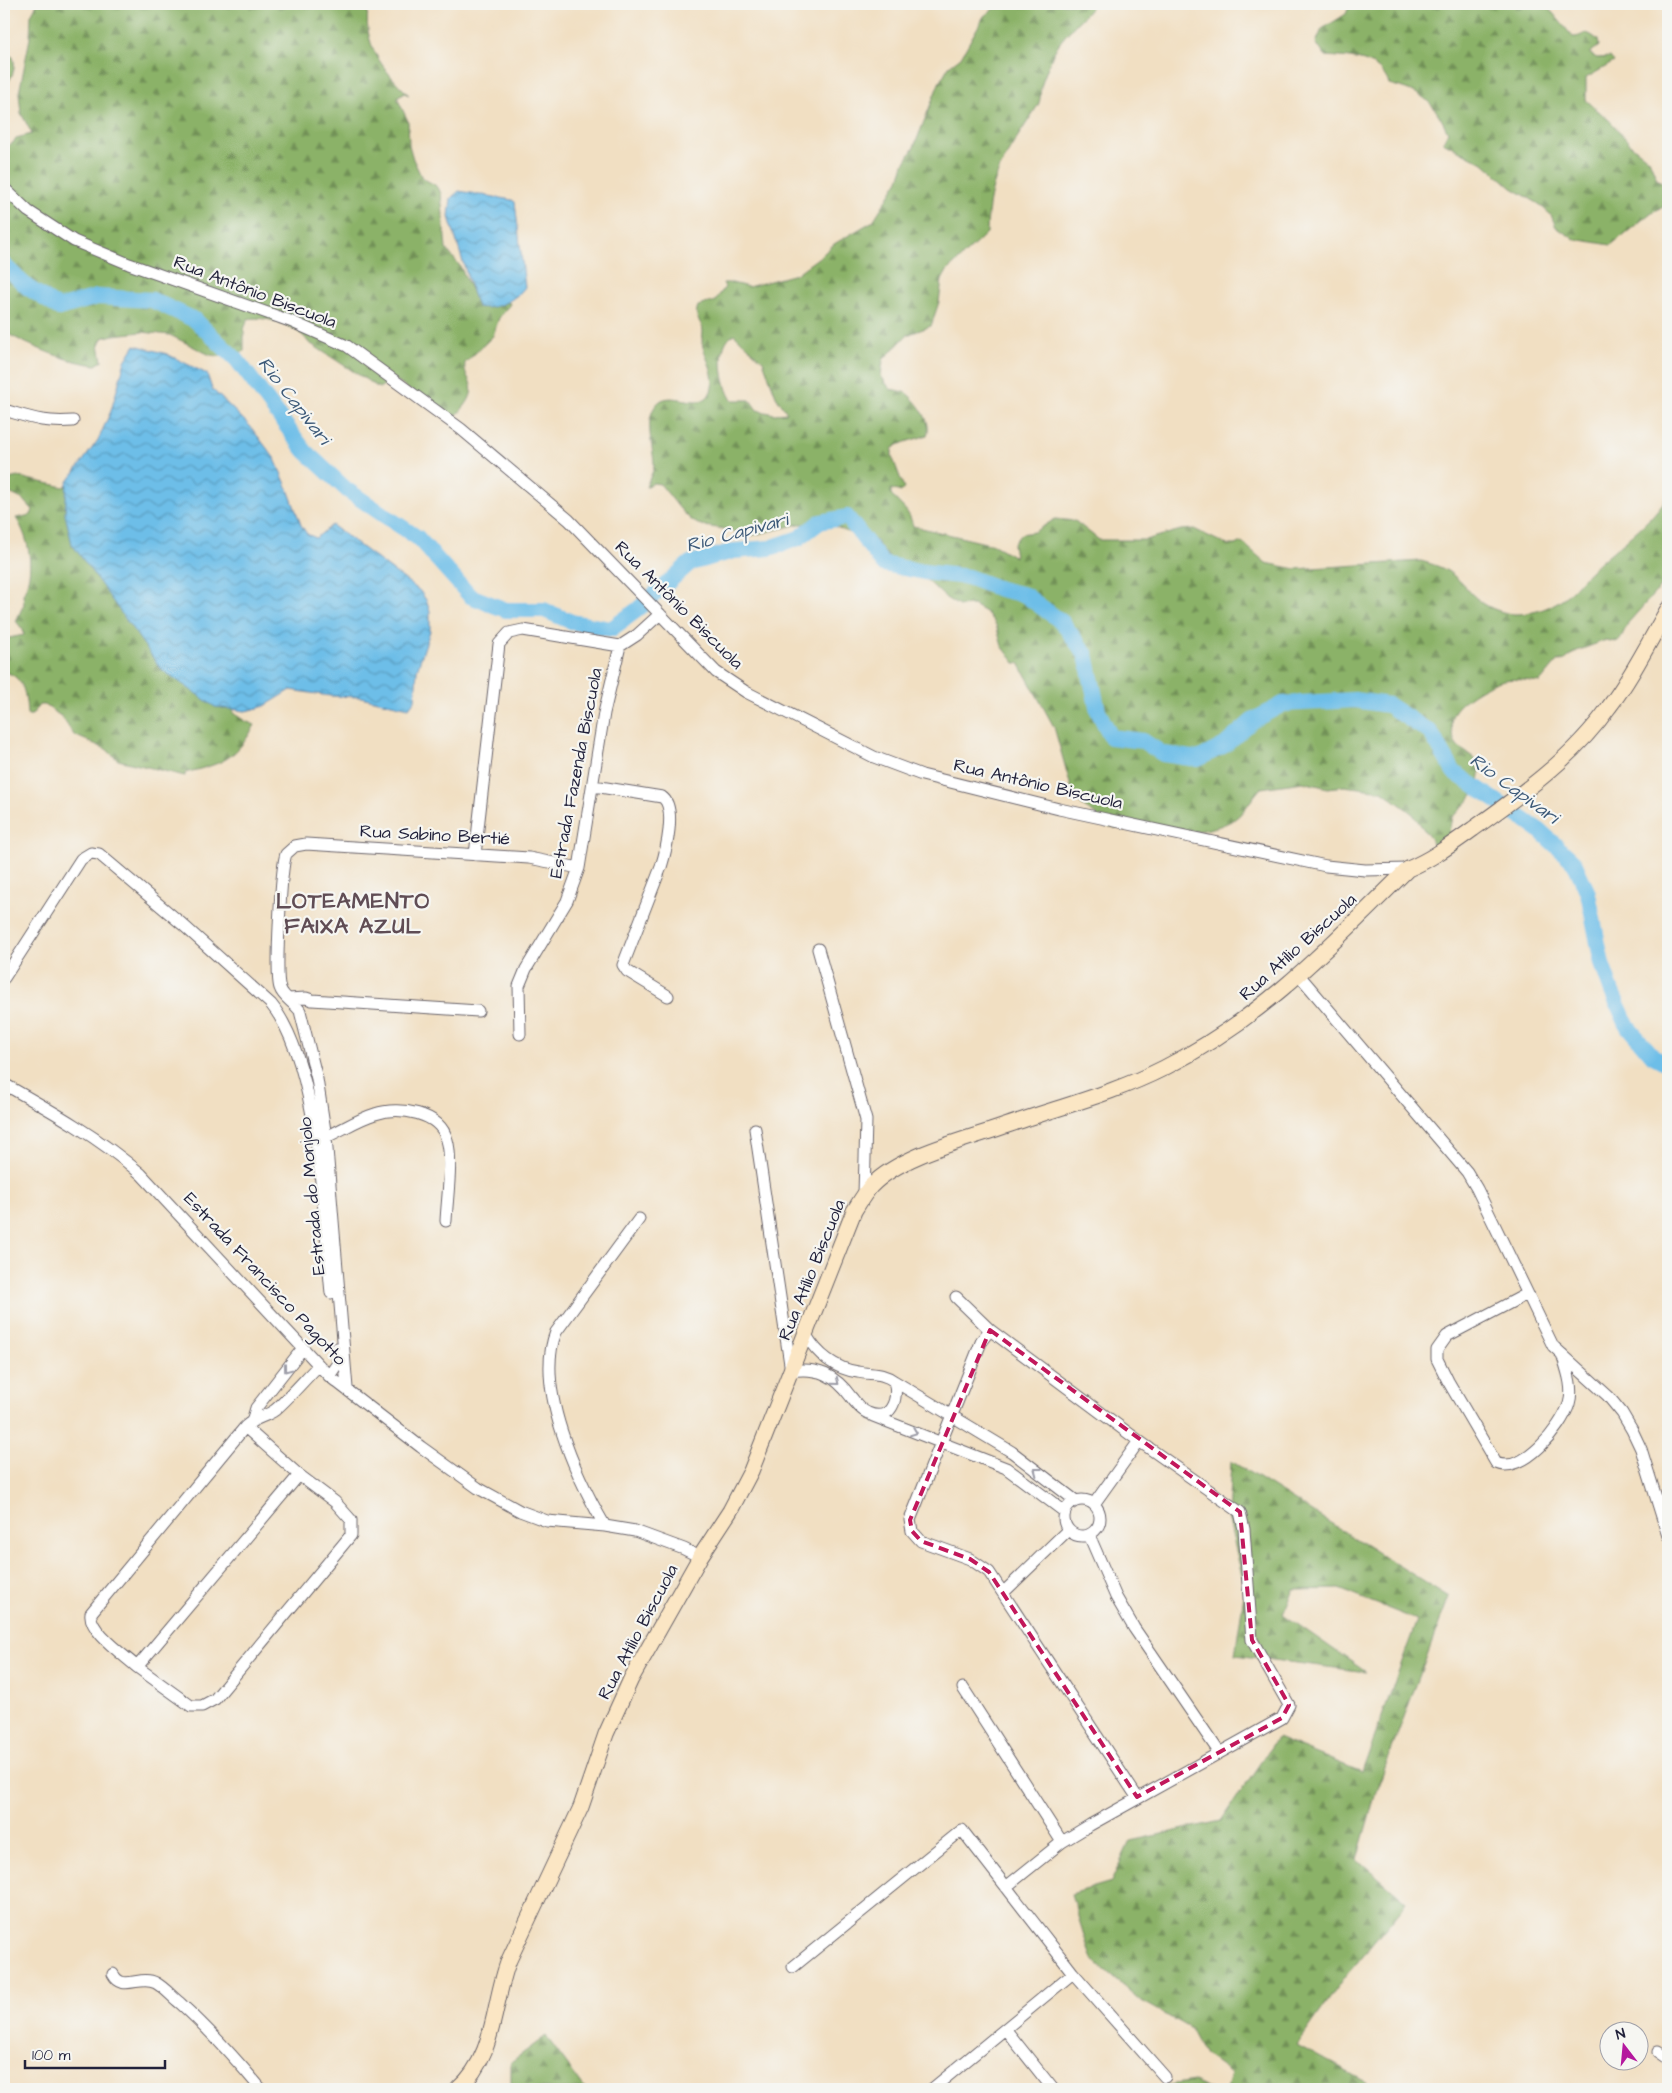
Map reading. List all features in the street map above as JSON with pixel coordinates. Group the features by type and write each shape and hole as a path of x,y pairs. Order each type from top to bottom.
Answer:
{"street":[{"name":"Rua Antônio Biscuola","path":"4,188 28,211 74,241 129,264 290,321 347,346 490,452 569,520 716,672 746,692 874,757 922,775 1059,808 1326,866 1365,870 1408,869"},
{"path":"4,410 36,421 49,423 73,421"},
{"name":"Rua Atílio Biscuola","path":"458,2089 478,2067 487,2048 505,1969 524,1924 581,1807 617,1708 647,1650 700,1557 730,1511 750,1472 854,1211 864,1196 880,1179 898,1167 937,1150 1122,1086 1162,1069 1247,1018 1299,975 1408,869 1428,860 1490,817 1528,789 1572,750 1597,722 1623,686 1668,609"},
{"path":"475,855 499,644 509,633 523,630 620,646 637,635 657,611"},
{"name":"Estrada Fazenda Biscuola","path":"520,1034 519,986 526,969 566,901 579,868 594,786 604,712 620,646"},
{"path":"594,786 662,797 667,800 670,808 666,852 624,967 668,996"},
{"name":"Rua Sabino Bertié","path":"290,849 306,844 529,858 579,868"},
{"name":"Estrada do Monjolo","path":"290,849 284,860 277,974 282,995 295,1005 317,1079 326,1137 347,1388"},
{"path":"4,978 81,859 91,853 99,854 271,1004 280,1015 292,1038 309,1103 320,1174 338,1363 329,1376"},
{"path":"818,949 866,1120 867,1148 864,1196"},
{"path":"1299,975 1467,1172 1478,1189 1547,1335 1562,1354 1608,1396 1622,1413 1632,1430 1641,1449 1668,1536"},
{"path":"295,1005 306,998 312,1000 478,1011"},
{"name":"Estrada Francisco Pagotto","path":"4,1084 99,1141 141,1174 329,1376 478,1488 520,1511 547,1521 605,1526 635,1531 700,1557"},
{"path":"326,1137 375,1114 389,1111 421,1114 434,1120 447,1138 449,1150 446,1221"},
{"path":"754,1129 791,1371 806,1369 820,1371 836,1380 860,1409 1006,1468 1064,1512"},
{"path":"605,1526 587,1495 573,1464 552,1397 549,1371 550,1347 556,1332 639,1219"},
{"path":"1527,1294 1447,1336 1437,1350 1437,1359 1448,1381 1496,1462 1502,1465 1515,1463 1537,1451 1560,1420 1569,1404 1570,1391 1562,1354"},
{"path":"956,1296 990,1330 1139,1441 1240,1512 1244,1528 1252,1640 1290,1705 1282,1718 1137,1798 1062,1842 1006,1887"},
{"path":"990,1330 982,1340 953,1417 910,1520 912,1531 921,1541 977,1564 990,1572 1137,1798"},
{"path":"806,1335 817,1352 843,1369 885,1375 1012,1452 1076,1500"},
{"path":"249,1422 299,1475 336,1502 351,1520 351,1535 215,1699 202,1706 191,1706 137,1667 95,1630 90,1619 91,1613 249,1422 256,1408 303,1348"},
{"path":"249,1422 267,1415 276,1409 319,1365"},
{"path":"869,1414 880,1415 890,1410 896,1402 897,1393 894,1381"},
{"path":"1094,1504 1139,1441"},
{"path":"137,1667 299,1475"},
{"path":"1076,1500 1086,1500 1094,1504 1098,1508 1100,1521 1098,1527 1090,1535 1078,1536 1068,1530 1064,1522 1064,1512 1069,1505 1076,1500"},
{"path":"1004,1592 1068,1530"},
{"path":"1090,1535 1116,1597 1134,1628 1219,1752"},
{"path":"963,1688 1062,1842"},
{"path":"792,1966 962,1830 1073,1973 1165,2077"},
{"path":"932,2089 1073,1973"},
{"path":"113,1974 116,1981 122,1983 141,1980 156,1983 222,2042 260,2089"},
{"path":"1006,2030 1053,2089"},
{"path":"1658,2052 1668,2059"}],"highlighted area":[{"path":"990,1330 1240,1512 1252,1640 1289,1705 1282,1718 1137,1797 989,1572 970,1559 921,1541 912,1531 910,1520"}],"green space":[{"path":"37,4 369,4 367,18 371,43 382,65 409,95 404,93 398,96 398,100 408,121 409,145 413,159 422,178 435,185 441,193 446,249 460,266 475,298 497,304 509,302 510,304 499,318 493,336 465,363 471,393 458,414 449,419 394,379 379,388 308,342 290,327 263,319 248,319 244,329 244,351 235,358 210,355 170,335 142,332 102,338 99,344 102,361 96,365 48,353 4,332 4,147 13,143 16,138 32,134 21,113 19,93 30,38 31,15"},
{"path":"1000,4 1094,4 1061,41 1053,54 1041,87 1039,103 1009,151 996,179 988,212 987,233 947,271 942,280 939,302 931,326 907,335 883,360 881,376 890,389 904,392 910,396 919,406 928,424 927,435 904,442 892,449 892,456 904,488 901,492 891,489 891,494 907,512 913,526 994,545 1015,557 1013,544 1021,534 1034,532 1055,519 1075,521 1099,540 1145,540 1181,530 1194,529 1227,545 1236,545 1242,542 1266,563 1296,569 1421,561 1449,572 1478,600 1493,609 1522,614 1543,609 1565,597 1590,571 1654,514 1668,494 1668,578 1628,623 1620,640 1615,642 1606,640 1577,651 1565,660 1557,662 1540,682 1509,679 1492,684 1463,702 1452,715 1452,733 1455,742 1477,761 1480,769 1476,790 1468,802 1452,817 1449,832 1454,849 1438,850 1413,814 1382,791 1344,786 1328,788 1303,782 1261,788 1233,820 1204,830 1170,833 1134,831 1104,826 1095,814 1082,806 1073,794 1054,727 1019,663 1015,663 1002,646 996,625 987,613 973,605 959,606 946,598 917,571 903,569 892,562 875,540 860,538 830,524 799,524 742,538 740,534 735,532 703,526 693,521 660,484 653,483 646,487 654,466 650,419 656,405 662,400 669,398 701,401 707,398 711,391 713,378 703,349 703,331 697,317 698,306 715,301 725,287 723,283 748,287 796,274 834,244 873,221 899,180 939,83 949,66 961,57 984,16","holes":["734,334 763,361 776,396 787,413 774,414 757,410 750,400 732,400 728,394 722,365 724,346 728,339"]},
{"path":"1350,4 1542,4 1552,12 1573,37 1586,33 1593,36 1598,40 1599,46 1591,52 1591,55 1597,58 1610,57 1614,62 1586,78 1586,100 1610,121 1632,146 1649,159 1657,179 1668,186 1666,197 1668,205 1652,212 1611,245 1574,239 1556,227 1551,215 1539,204 1512,188 1485,164 1443,142 1448,132 1437,112 1425,99 1418,94 1389,84 1384,75 1371,64 1354,59 1325,56 1316,43 1322,29 1346,14"},
{"path":"4,52 13,57 14,70 4,89"},
{"path":"82,474 234,700 233,713 255,725 241,746 226,759 218,763 185,773 185,776 118,760 106,749 74,735 62,717 45,705 39,705 32,715 27,715 23,688 16,678 4,672 4,639 24,635 23,630 16,621 24,604 23,594 27,585 30,565 28,545 16,518 31,515 33,510 24,500 5,491 4,480 18,477 64,487"},
{"path":"1231,1461 1449,1597 1377,1789 1357,1859 1407,1902 1345,1977 1297,2045 1366,2082 1363,2089 1227,2089 1231,2074 1205,2055 1191,2029 1141,2001 1091,1958 1071,1894 1111,1882 1130,1841 1221,1821 1277,1738 1362,1772 1417,1620 1339,1589 1294,1590 1283,1614 1366,1672 1235,1655 1245,1588 1228,1517"},
{"path":"546,2036 585,2089 511,2089 511,2062"},
{"path":"1194,2081 1210,2089 1157,2089 1162,2086"}],"water":[{"path":"459,191 515,202 525,287 516,296 498,306 484,308 478,307 476,304 449,217 451,198"},
{"path":"135,345 167,354 207,374 212,389 250,426 275,459 301,525 307,534 316,538 332,525 420,591 430,611 430,631 417,670 415,700 409,708 361,697 330,696 291,690 265,706 255,709 245,711 215,707 161,669 72,544 65,514 67,483 98,440 111,411 125,361"}],"waterway":[{"name":"Rio Capivari","path":"4,265 27,287 59,308 97,297 152,300 195,320 237,360 305,451 347,490 418,538 470,596 506,610 544,610 572,622 611,629 637,610 690,563 734,551 770,548 799,538 820,522 847,517 883,564 924,572 968,577 1000,589 1025,595 1062,622 1086,655 1098,711 1111,737 1143,741 1163,754 1198,759 1225,745 1252,721 1283,704 1355,700 1388,705 1431,733 1454,772 1539,830 1574,862 1588,893 1602,964 1628,1027 1653,1056 1668,1064"}],"district":[{"name":"LOTEAMENTO FAIXA AZUL","path":"353,914"}]}
